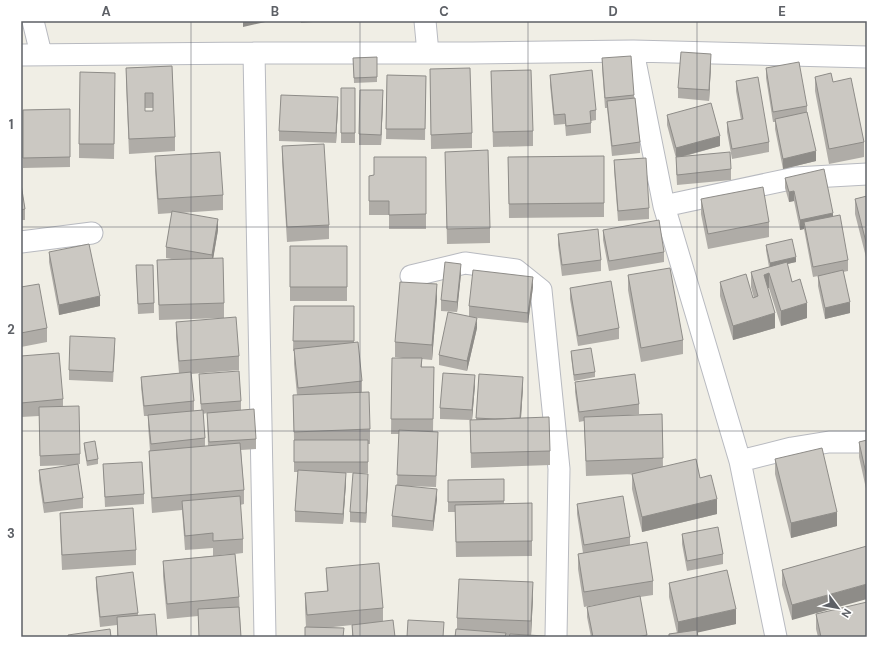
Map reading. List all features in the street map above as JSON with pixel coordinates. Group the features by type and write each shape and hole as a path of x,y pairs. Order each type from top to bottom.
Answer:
{"street":[{"path":"33,21 31,54 633,51 867,57"},
{"path":"425,21 428,53"},
{"path":"633,51 664,206 740,461 776,637"},
{"path":"254,53 265,637"},
{"path":"664,206 795,178 867,174"},
{"path":"21,242 92,234"},
{"path":"411,276 465,263 516,270 541,290 559,469 556,637"},
{"path":"740,461 792,448 829,442 867,442"}],"building":[{"path":"681,52 711,54 709,90 678,88"},
{"path":"631,56 634,95 605,98 602,58"},
{"path":"377,57 377,77 354,78 353,58"},
{"path":"799,62 807,106 773,112 766,68"},
{"path":"172,66 175,137 129,139 126,68","holes":["145,93 153,93 153,111 145,111"]},
{"path":"470,68 472,133 431,135 430,69"},
{"path":"531,70 533,131 493,132 491,71"},
{"path":"592,70 596,110 590,111 591,123 566,126 565,114 554,115 550,75"},
{"path":"80,72 115,73 114,144 79,144"},
{"path":"831,73 833,82 851,78 864,142 829,149 815,77"},
{"path":"387,75 426,76 425,129 386,129"},
{"path":"758,77 769,142 732,149 727,122 743,119 736,81"},
{"path":"341,88 355,88 355,133 341,133"},
{"path":"360,90 383,90 381,135 359,134"},
{"path":"281,95 338,97 336,133 279,131"},
{"path":"635,98 640,142 612,146 607,101"},
{"path":"711,103 720,136 676,148 667,115"},
{"path":"70,109 70,157 23,158 23,110"},
{"path":"807,112 816,151 783,159 775,119"},
{"path":"324,144 329,225 287,227 282,146"},
{"path":"488,150 490,228 447,229 445,152"},
{"path":"220,152 223,195 158,199 155,156"},
{"path":"730,152 731,169 677,175 676,157"},
{"path":"604,156 604,203 509,204 508,157"},
{"path":"374,157 426,157 426,214 389,215 389,201 369,201 369,176 374,175"},
{"path":"646,158 649,208 618,211 614,160"},
{"path":"824,169 833,213 800,220 794,191 789,192 785,178"},
{"path":"21,184 25,209 21,210"},
{"path":"763,187 769,222 708,234 701,199"},
{"path":"867,196 867,246 855,199"},
{"path":"172,211 218,219 212,255 166,247"},
{"path":"840,215 848,260 813,267 804,222"},
{"path":"659,220 664,252 609,261 603,230"},
{"path":"598,229 601,260 562,265 558,234"},
{"path":"792,239 796,257 770,263 766,245"},
{"path":"89,244 100,296 59,305 49,252"},
{"path":"290,246 347,246 347,287 290,287"},
{"path":"223,258 224,303 159,305 157,260"},
{"path":"445,262 461,264 457,302 441,300"},
{"path":"787,262 792,282 800,279 807,303 781,311 769,273 764,275 775,313 733,326 720,282 746,274 753,298 758,296 751,272"},
{"path":"136,265 153,265 154,303 138,304"},
{"path":"670,268 683,340 641,348 628,275"},
{"path":"473,270 533,277 528,313 469,306"},
{"path":"843,270 850,302 825,308 818,276"},
{"path":"611,281 619,328 578,336 570,288"},
{"path":"400,282 437,284 432,345 395,342"},
{"path":"39,284 47,328 21,333 21,287"},
{"path":"294,306 354,306 354,341 293,341"},
{"path":"448,312 477,318 467,361 439,355"},
{"path":"236,317 239,356 179,361 176,322"},
{"path":"70,336 115,338 113,372 69,370"},
{"path":"358,342 362,381 298,388 294,349"},
{"path":"591,348 595,372 574,375 571,351"},
{"path":"59,353 63,399 21,403 21,356"},
{"path":"392,358 422,358 421,367 434,367 433,419 391,419"},
{"path":"239,371 241,401 201,404 199,374"},
{"path":"191,372 194,401 144,406 141,377"},
{"path":"443,373 475,375 472,410 440,408"},
{"path":"479,374 523,377 520,418 476,418"},
{"path":"635,374 639,404 579,412 575,382"},
{"path":"369,392 370,429 294,432 293,395"},
{"path":"79,406 80,454 40,456 39,407"},
{"path":"254,409 256,439 209,442 207,413"},
{"path":"203,410 205,438 151,444 148,415"},
{"path":"662,414 663,458 586,461 584,417"},
{"path":"549,417 550,451 471,453 470,420"},
{"path":"399,430 438,432 436,476 397,475"},
{"path":"294,440 368,440 368,462 294,462"},
{"path":"867,440 867,478 859,442"},
{"path":"95,441 98,459 87,461 84,443"},
{"path":"240,443 244,490 152,498 149,451"},
{"path":"822,448 837,512 791,523 775,459"},
{"path":"696,459 700,478 711,475 717,499 642,517 632,474"},
{"path":"142,462 144,494 105,497 103,464"},
{"path":"78,464 83,498 44,503 39,470"},
{"path":"298,470 346,473 343,514 295,511"},
{"path":"353,473 368,474 366,513 350,512"},
{"path":"504,479 504,501 448,502 448,480"},
{"path":"396,485 437,489 433,521 392,516"},
{"path":"240,496 243,539 213,541 213,533 185,536 182,501"},
{"path":"623,496 630,537 584,545 577,504"},
{"path":"532,503 532,541 456,542 455,505"},
{"path":"133,508 136,550 62,555 60,513"},
{"path":"718,527 723,554 687,561 682,534"},
{"path":"647,542 653,581 584,592 578,554"},
{"path":"867,546 867,584 792,605 782,570"},
{"path":"235,554 239,597 167,604 163,561"},
{"path":"379,563 383,608 307,615 305,593 328,591 326,568"},
{"path":"727,570 736,609 678,622 669,583"},
{"path":"133,572 138,613 100,617 96,577"},
{"path":"459,579 533,582 531,621 457,618"},
{"path":"640,596 647,635 637,637 593,637 587,607"},
{"path":"867,602 867,637 821,637 816,614"},
{"path":"239,607 241,637 199,637 198,609"},
{"path":"155,614 157,637 118,637 117,617"},
{"path":"393,620 395,637 353,637 352,625"},
{"path":"408,620 444,622 443,637 407,637"},
{"path":"305,627 344,628 343,637 305,637"},
{"path":"110,629 111,637 68,637 68,635"},
{"path":"456,629 506,633 505,637 455,637"},
{"path":"697,630 698,637 669,637 669,634"},
{"path":"510,634 545,636 545,637 509,637"}]}
